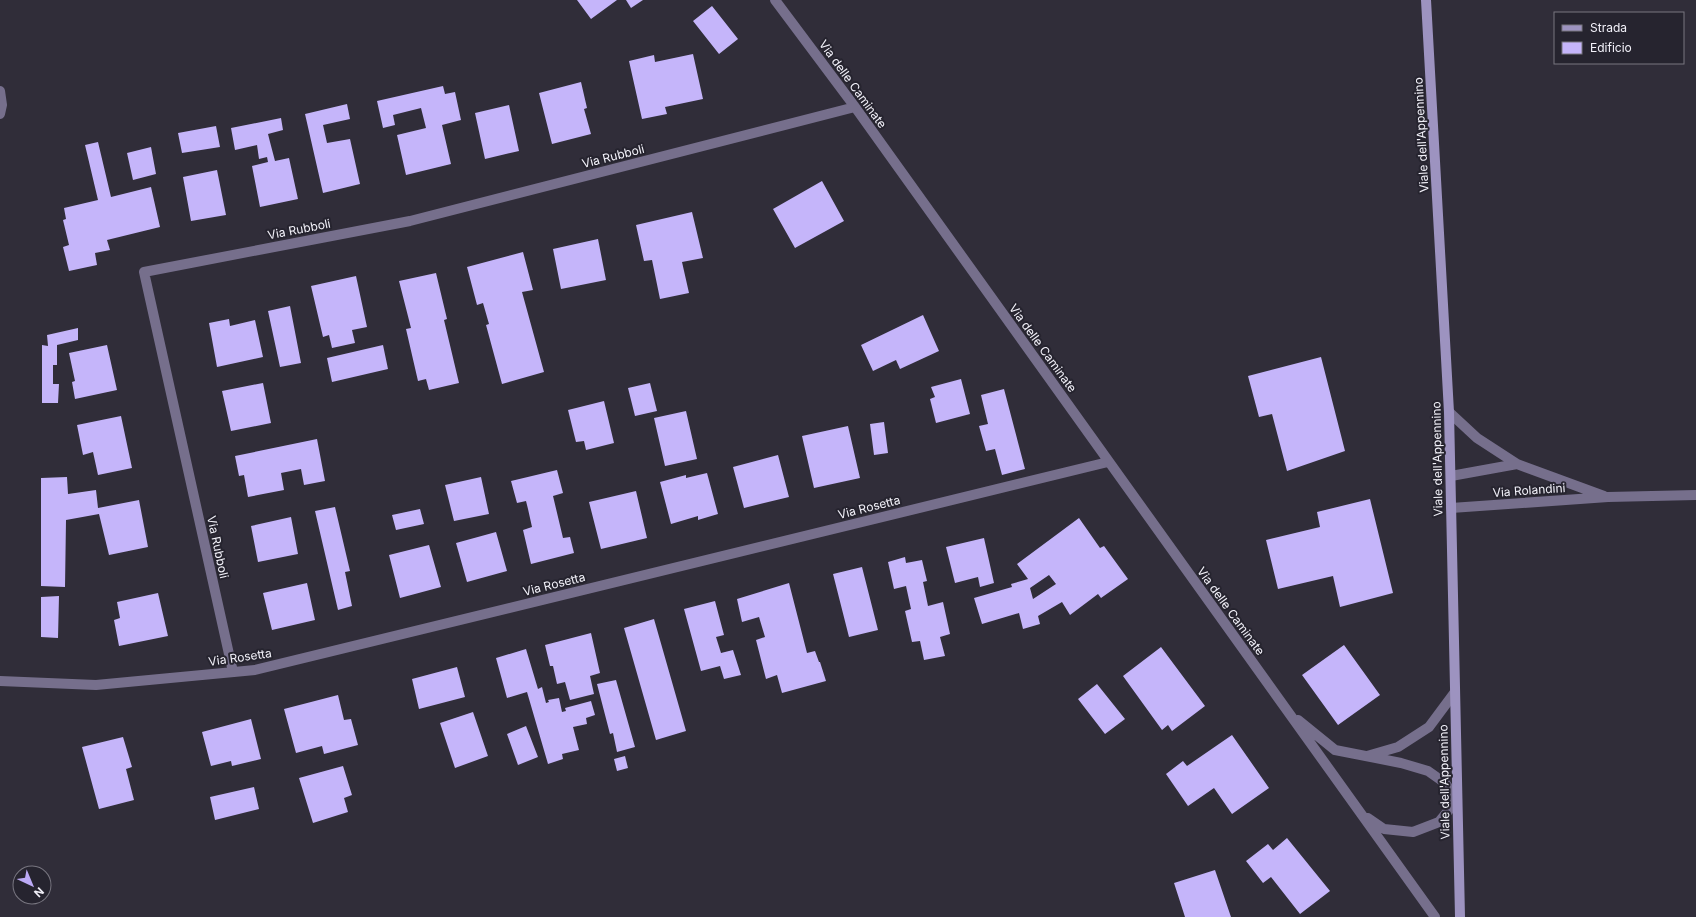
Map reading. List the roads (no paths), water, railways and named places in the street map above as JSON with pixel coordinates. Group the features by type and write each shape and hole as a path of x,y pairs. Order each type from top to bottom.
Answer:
{"main road":[{"name":"Viale dell'Appennino","path":"1426,0 1449,412 1460,917"}],"street":[{"name":"Via delle Caminate","path":"775,0 855,107 1435,917"},
{"path":"0,91 2,105 0,114"},
{"name":"Via Rubboli","path":"233,672 144,272 410,221 855,107"},
{"name":"Via Rolandini","path":"1449,412 1476,438 1517,464 1608,497"},
{"name":"Via Rosetta","path":"0,681 96,685 255,670 1108,462"},
{"name":"Via Rolandini","path":"1450,476 1517,464"},
{"name":"Via Rolandini","path":"1451,508 1608,497 1696,495"},
{"name":"Via delle Caminate","path":"1365,757 1398,747 1429,727 1454,692"},
{"name":"Via delle Caminate","path":"1287,712 1335,750 1401,763 1428,771 1445,783 1457,800 1439,822 1413,832 1384,829 1361,813"}]}
